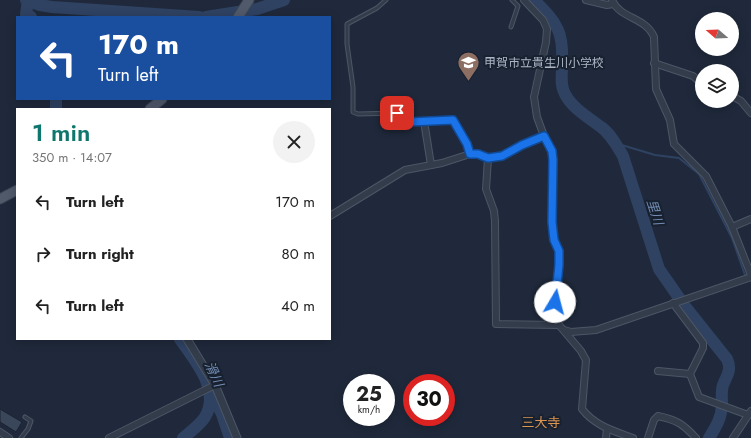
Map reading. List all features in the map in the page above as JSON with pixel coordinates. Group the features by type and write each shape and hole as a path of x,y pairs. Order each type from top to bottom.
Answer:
{"main road":[{"path":"239,16 248,2"},
{"path":"151,108 161,100"},
{"path":"0,199 16,191"}],"street":[{"path":"524,0 543,20 547,29 546,42 534,97 537,117 544,136 552,151 553,160 552,222 554,240 559,251 555,317 559,325 586,360 582,409 587,417 607,429 632,438"},
{"path":"564,330 570,332 596,330 751,276 732,227 706,176 674,144 670,120 656,89 654,37 651,31 647,26 624,13 613,2 607,5 586,0"},
{"path":"654,63 695,78"},
{"path":"739,100 751,113"},
{"path":"431,165 424,121 453,120 467,144 470,154"},
{"path":"331,215 400,172 470,154 478,154 488,158 502,156 522,145 544,136"},
{"path":"488,158 486,189 494,211 495,221 496,324 559,325"},
{"path":"732,227 751,218"},
{"path":"674,302 703,343 704,348 690,374 699,397 728,409 750,413 733,438"},
{"path":"188,340 213,386 237,438"},
{"path":"658,371 690,374"},
{"path":"109,438 213,386"},
{"path":"648,438 654,420 658,416 674,419 684,425 696,438"},
{"path":"606,438 607,429"},
{"path":"0,432 9,438"}],"lane":[{"path":"386,0 377,8 347,24 353,87 353,112 358,114 397,113 409,122 424,121"},
{"path":"511,27 518,6 512,0"},
{"path":"21,438 28,429 31,421 25,417"}],"building":[{"path":"0,409 22,422 16,432 0,422"}],"waterway":[{"name":"里川","path":"26,0 52,7 184,16"},
{"name":"里川","path":"212,16 257,9 284,0"},
{"name":"里川","path":"534,0 549,16 558,29 562,45 563,91 576,108 601,127 614,140 623,156 659,269 684,305 727,359 729,369 722,387 720,418 709,438"},
{"name":"滑川","path":"28,1 26,14 29,16"},
{"name":"滑川","path":"56,100 56,108"},
{"path":"615,143 655,155 679,158 699,174 732,238 745,275"},
{"name":"滑川","path":"181,340 199,366 208,386 210,397 209,407 205,417 198,426 183,438"},
{"path":"211,393 222,414 230,438"}],"place":[{"name":"甲賀市立貴生川小学校","path":"469,82"}],"district":[{"name":"三大寺","path":"541,422"}],"route":[{"path":"397,113 409,122 453,120 467,144 470,154 478,154 488,158 502,156 522,145 544,136 552,151 553,160 552,222 554,240 559,251 558,285 555,302"}]}
